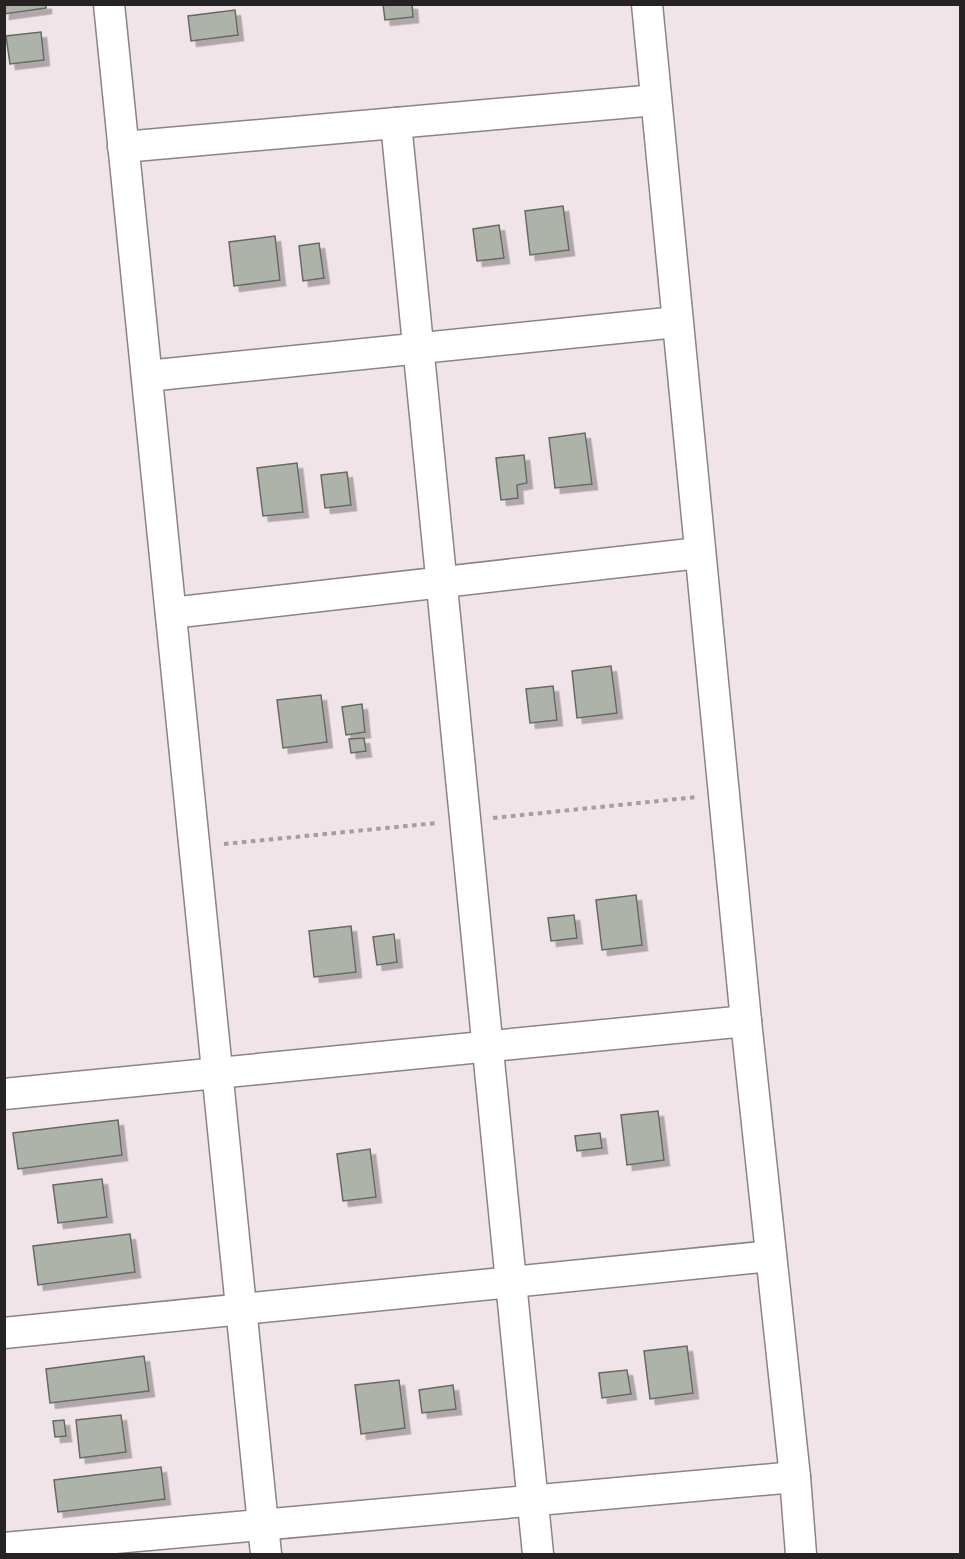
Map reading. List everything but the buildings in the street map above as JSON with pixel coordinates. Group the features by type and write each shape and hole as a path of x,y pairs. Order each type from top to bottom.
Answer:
{"street":[{"path":"109,4 266,1554"},
{"path":"647,4 699,553 795,1477 801,1554"},
{"path":"123,147 656,99"},
{"path":"396,123 538,1554"},
{"path":"147,376 677,322"},
{"path":"171,613 699,553"},
{"path":"4,1094 746,1021"},
{"path":"4,1333 771,1256"},
{"path":"4,1548 795,1477"}]}
